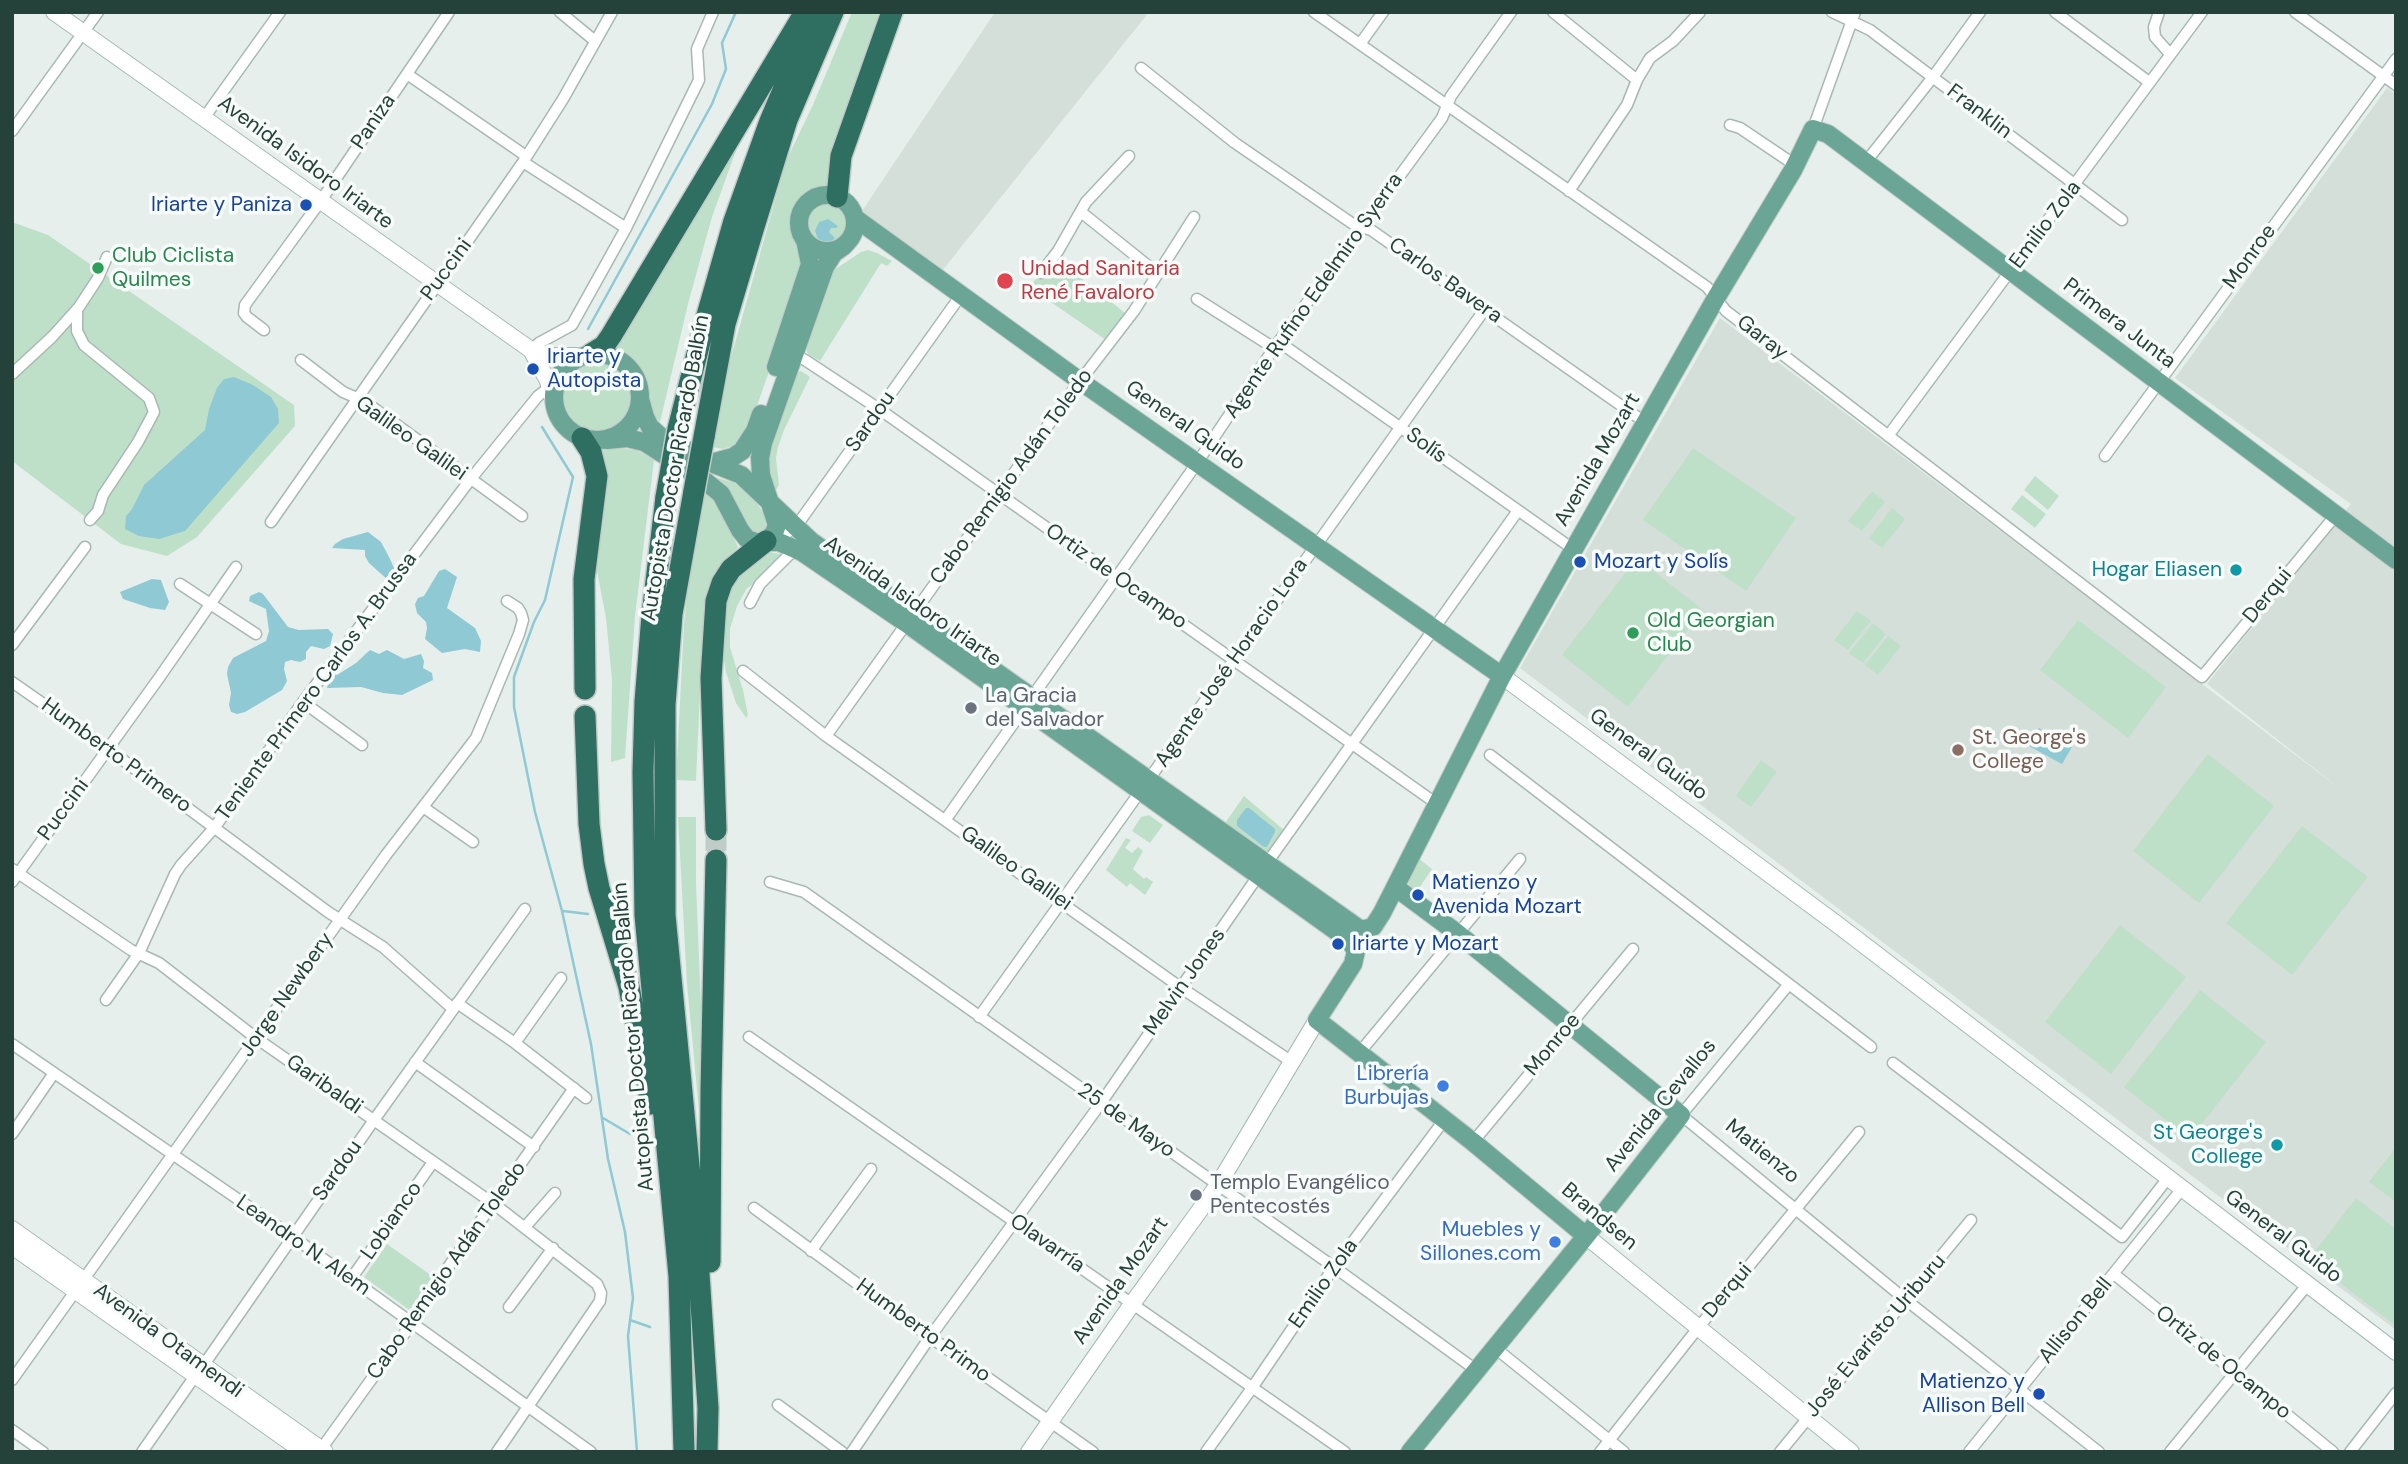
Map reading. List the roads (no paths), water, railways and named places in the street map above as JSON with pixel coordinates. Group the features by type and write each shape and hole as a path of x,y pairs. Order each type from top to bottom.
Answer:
{"highway":[{"path":"587,355 604,346 611,336 805,12"},
{"name":"Autopista Doctor Ricardo Balbín","path":"684,1452 679,1276 645,915 643,772 652,615 666,497 678,429 704,326 734,221 770,121 816,12"},
{"name":"Autopista Doctor Ricardo Balbín","path":"707,1452 708,1408 698,1259 665,915 667,679 672,614 725,324 787,120 833,12"},
{"path":"837,197 841,156 892,12"},
{"path":"582,439 591,452 597,476 584,579 584,689"},
{"path":"716,831 711,668 716,601 722,583 731,569 769,541"},
{"path":"585,716 589,824 594,864 629,987 648,1083 679,1276"},
{"path":"708,1408 716,860"}],"main road":[{"name":"Avenida Isidoro Iriarte","path":"54,12 531,350 549,356 587,355"},
{"name":"Primera Junta","path":"1813,129 1828,134 2396,560"},
{"name":"Avenida Mozart","path":"1373,927 1502,676 1716,298 1795,165 1813,129"},
{"path":"711,463 733,457 749,442 755,431 810,264 800,224 805,207 819,197 837,197 845,202 855,218 853,234 844,246 834,253 825,267 761,450 761,474 777,525 769,541"},
{"name":"General Guido","path":"855,218 1080,381 1502,676 1839,925 2396,1352"},
{"path":"805,240 819,250 828,251 844,246"},
{"name":"Avenida Isidoro Iriarte","path":"531,350 552,393"},
{"path":"604,354 616,358 634,375 639,387 637,413 630,425 607,440 582,439 562,423 556,412 552,393 558,377 573,360 587,355 604,354"},
{"name":"Avenida Isidoro Iriarte","path":"640,399 645,417 655,433 711,463 741,475 795,528 803,547"},
{"name":"Avenida Isidoro Iriarte","path":"607,440 635,439 656,449 715,488 727,504 743,535 752,541 803,547 910,618 1263,869 1356,929 1365,931 1373,927"},
{"name":"Avenida Isidoro Iriarte","path":"1263,869 1350,941 1355,947 1356,956"},
{"name":"Matienzo","path":"1395,887 1457,933 1681,1115"},
{"name":"Avenida Mozart","path":"1029,1452 1218,1185 1356,956"},
{"name":"Brandsen","path":"1317,1020 1445,1119 1851,1452"},
{"name":"Avenida Cevallos","path":"1410,1452 1587,1236 1681,1115"},
{"name":"Avenida Otamendi","path":"12,1229 81,1286 199,1371 304,1452"},
{"name":"Avenida Otamendi","path":"12,1246 81,1286"},
{"name":"Avenida Otamendi","path":"199,1371 322,1451"}],"street":[{"path":"12,131 97,12"},
{"path":"204,118 280,12"},
{"name":"Paniza","path":"264,330 247,317 244,313 245,305 320,202 449,12"},
{"path":"560,12 595,41"},
{"name":"Puccini","path":"271,522 525,159 563,99 612,12"},
{"path":"531,350 572,325 626,228 699,80 697,49 713,12"},
{"name":"Garay","path":"1314,12 1707,287 1726,310 2202,677"},
{"path":"1360,44 1383,12"},
{"name":"Agente Rufino Edelmiro Syerra","path":"946,819 1198,463 1276,345 1442,118 1451,96 1511,12"},
{"path":"1553,12 1637,80"},
{"path":"1569,191 1627,105 1650,58 1673,41 1700,12"},
{"name":"Franklin","path":"1832,12 1853,17 2122,220"},
{"path":"1865,163 1980,12"},
{"path":"2055,12 2149,82"},
{"path":"2159,12 2154,27 2155,37 2170,54"},
{"name":"Emilio Zola","path":"1888,436 2202,12"},
{"path":"2295,12 2396,85"},
{"name":"Avenida Mozart","path":"1813,129 1853,17"},
{"name":"Monroe","path":"2105,456 2396,60"},
{"name":"Carlos Bavera","path":"1141,68 1235,143 1353,224 1371,230 1646,423"},
{"path":"407,74 626,228"},
{"path":"1730,125 1740,128 1795,165"},
{"path":"1041,272 1058,251 1093,194 1129,156"},
{"path":"1081,212 1157,273"},
{"name":"Cabo Remigio Adán Toledo","path":"826,736 998,494 1134,311 1194,217"},
{"path":"12,374 78,309 98,278 107,257"},
{"name":"Sardou","path":"769,541 795,528 961,295"},
{"name":"Solís","path":"1197,299 1276,345 1573,549"},
{"path":"78,309 77,331 84,345 149,398 154,412 103,495 98,511 90,520"},
{"name":"Agente José Horacio Lora","path":"979,1017 1485,309"},
{"name":"Ortiz de Ocampo","path":"793,354 879,409 1437,804"},
{"name":"Galileo Galilei","path":"300,360 343,393 364,401 522,516"},
{"name":"Teniente Primero Carlos A. Brussa","path":"106,1000 139,953 175,874 215,827 303,702 470,480 538,396 552,393"},
{"name":"Melvin Jones","path":"852,1452 930,1337 1101,1103 1263,869 1517,512"},
{"name":"Derqui","path":"2202,677 2335,516"},
{"path":"12,645 85,547"},
{"path":"750,603 760,584 803,547"},
{"name":"Puccini","path":"14,875 236,567"},
{"path":"180,584 256,634"},
{"name":"Jorge Newbery","path":"12,1380 341,919 476,738 497,684 511,657 523,620 518,608 507,601"},
{"name":"Galileo Galilei","path":"743,671 826,736 1180,987 1292,1062"},
{"name":"Humberto Primero","path":"12,682 108,748 328,912 383,947 455,1006 515,1042 586,1098"},
{"path":"303,702 362,745"},
{"path":"1490,755 1871,1047"},
{"path":"423,807 473,842"},
{"path":"1360,1052 1520,859"},
{"name":"Garibaldi","path":"14,875 159,963 256,1038 494,1204 597,1283 601,1293 600,1301 528,1406"},
{"name":"25 de Mayo","path":"770,882 804,892 1476,1370"},
{"name":"Sardou","path":"142,1452 524,909"},
{"name":"Monroe","path":"1473,1142 1633,949"},
{"path":"515,1042 561,978"},
{"name":"Avenida Cevallos","path":"1681,1115 1789,984"},
{"name":"Olavarría","path":"750,1037 1345,1452"},
{"name":"Leandro N. Alem","path":"12,1044 293,1237 592,1452"},
{"path":"415,1062 534,1147"},
{"path":"1893,1063 2122,1237 2168,1178"},
{"path":"12,1134 54,1073"},
{"name":"Cabo Remigio Adán Toledo","path":"322,1451 574,1088"},
{"name":"Matienzo","path":"1681,1115 1906,1300 2099,1452"},
{"name":"Emilio Zola","path":"1206,1452 1334,1267 1445,1119"},
{"name":"Derqui","path":"1600,1452 1859,1132"},
{"name":"Lobianco","path":"351,1279 433,1162"},
{"path":"811,1251 871,1169"},
{"name":"Allison Bell","path":"1969,1452 2182,1190"},
{"path":"525,1227 555,1193"},
{"name":"Humberto Primo","path":"754,1208 1093,1452"},
{"name":"José Evaristo Uriburu","path":"1780,1452 1971,1220"},
{"path":"509,1307 553,1248"},
{"name":"Ortiz de Ocampo","path":"2114,1274 2333,1452"},
{"path":"2170,1452 2308,1284"},
{"path":"1494,1347 1624,1452"},
{"path":"2350,1452 2396,1393"},
{"path":"778,1405 842,1452"},
{"path":"497,1452 528,1406"},
{"path":"12,1430 43,1452"}],"water":[{"path":"828,219 838,226 831,228 829,232 835,238 831,242 825,242 818,239 815,231 819,222"},
{"path":"234,377 271,397 278,409 279,423 185,531 159,539 139,536 125,529 126,516 144,485 205,430 217,388 224,379"},
{"path":"368,532 381,542 395,570 388,580 369,563 365,550 332,548 343,539"},
{"path":"445,569 457,577 447,608 475,628 481,641 480,652 465,649 442,653 425,639 426,622 417,613 415,604 418,598 424,596 439,571"},
{"path":"152,579 161,580 169,602 165,610 123,599 120,592"},
{"path":"259,592 288,627 299,630 328,629 333,634 330,646 324,649 311,646 306,652 306,659 300,662 285,662 287,681 282,690 237,714 231,712 229,705 231,693 228,667 233,658 266,641 269,631 266,609 249,601 250,596"},
{"path":"370,650 379,654 387,650 404,659 421,654 423,668 432,673 433,680 402,695 361,687 327,688 333,674 337,675 356,663"},
{"path":"2039,728 2072,747 2062,764 2029,746"},
{"path":"1246,808 1275,829 1267,847 1237,826 1237,820"}],"waterway":[{"path":"588,329 712,104 726,69 722,43 736,12"},
{"path":"542,427 573,477 545,600 514,677 514,707 535,812 562,911 591,1044 608,1159 625,1232 633,1298 628,1336 637,1452"},
{"path":"563,911 588,914"},
{"path":"603,1118 630,1134"},
{"path":"630,1320 650,1327"}],"tunnel":[{"path":"716,830 716,860"}],"place":[{"name":"Iriarte y Paniza","path":"306,205"},
{"name":"Club Ciclista Quilmes","path":"98,268"},
{"name":"Unidad Sanitaria René Favaloro","path":"1005,281"},
{"name":"Iriarte y Autopista","path":"533,369"},
{"name":"Mozart y Solís","path":"1580,562"},
{"name":"Hogar Eliasen","path":"2236,570"},
{"name":"Old Georgian Club","path":"1633,633"},
{"name":"La Gracia del Salvador","path":"971,708"},
{"name":"St. George's College","path":"1958,750"},
{"name":"Matienzo y Avenida Mozart","path":"1418,895"},
{"name":"Iriarte y Mozart","path":"1338,944"},
{"name":"Librería Burbujas","path":"1443,1086"},
{"name":"St George's College","path":"2277,1145"},
{"name":"Templo Evangélico Pentecostés","path":"1196,1195"},
{"name":"Muebles y Sillones.com","path":"1555,1242"},
{"name":"Matienzo y Allison Bell","path":"2039,1394"}]}
